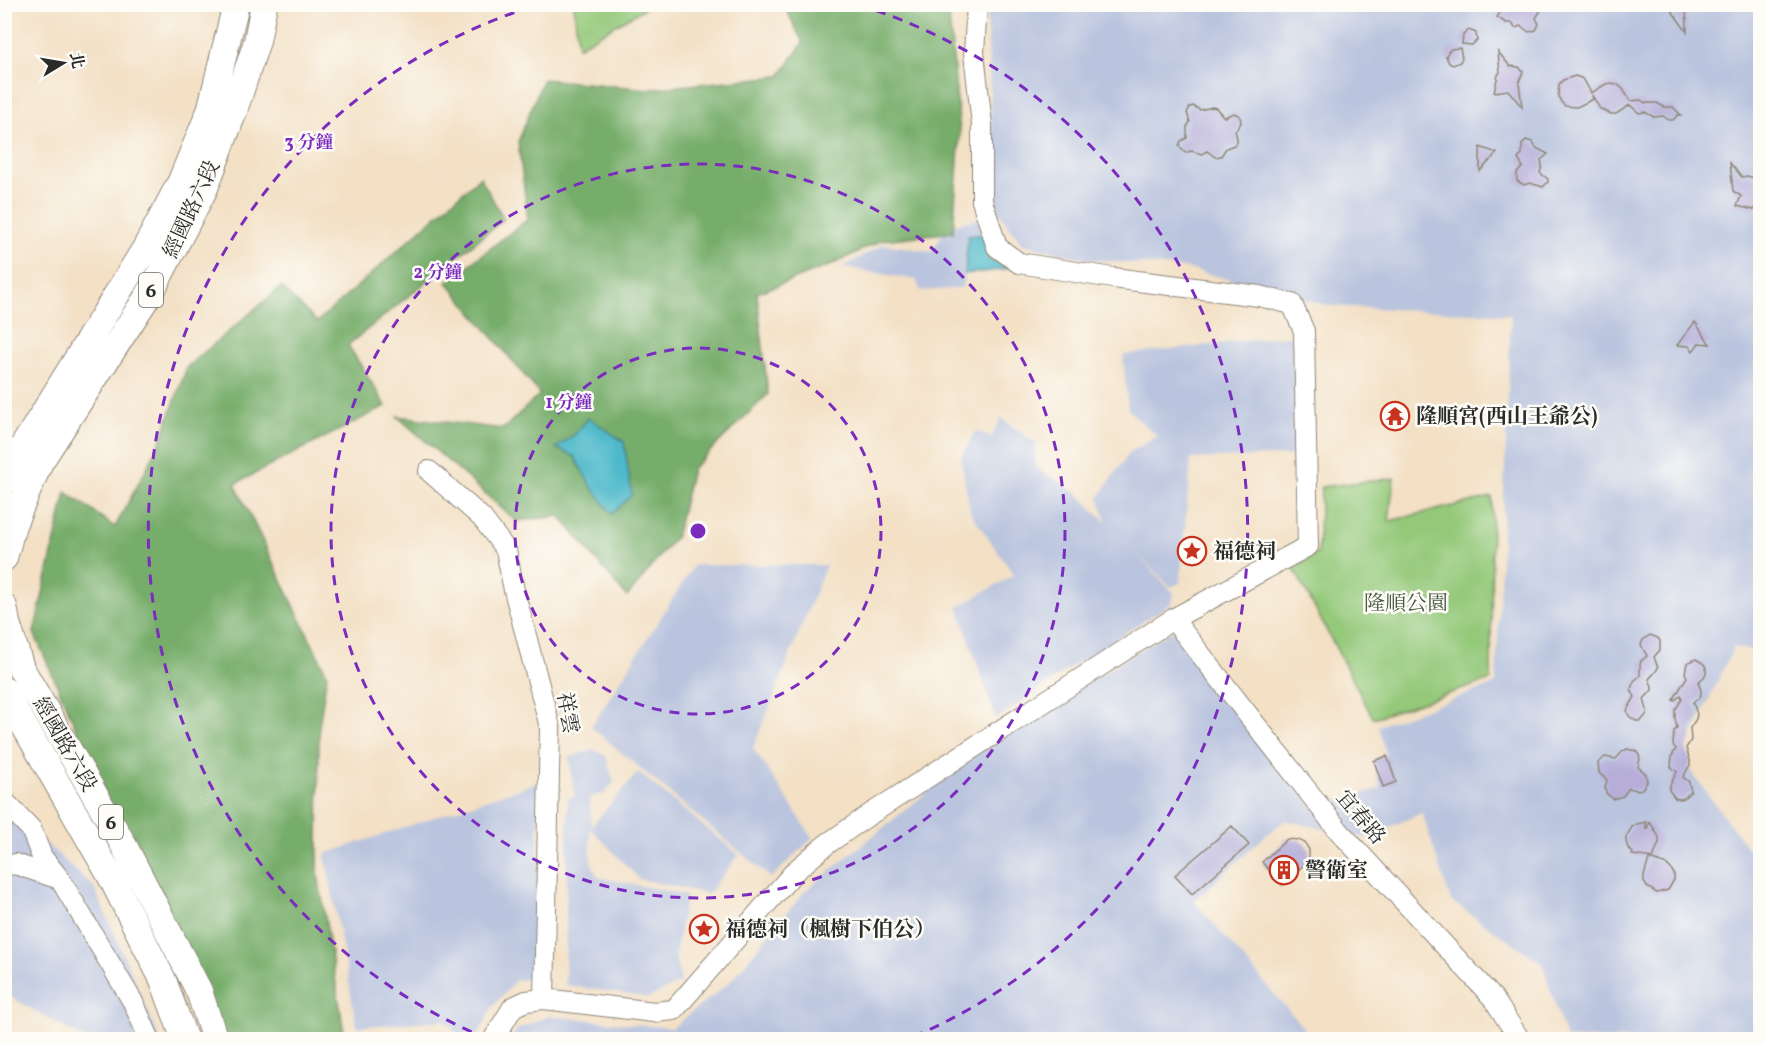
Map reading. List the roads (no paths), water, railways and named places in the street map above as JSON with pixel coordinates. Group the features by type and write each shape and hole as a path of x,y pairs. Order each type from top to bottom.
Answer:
{"main road":[{"name":"經國路六段","path":"4,558 13,525 40,462 153,288 205,188 200,168 210,111 236,4"},
{"name":"經國路六段","path":"4,482 17,456 146,247 181,181 200,168 257,41 264,4"},
{"name":"經國路六段","path":"4,607 21,668 122,840 199,991 215,1040"},
{"name":"經國路六段","path":"4,690 110,874 163,980 185,1040"}],"street":[{"path":"493,1040 513,1007 526,1001 544,999 654,1012 674,1010 795,871 827,844 1173,619 1308,546 1304,331 1292,304 1260,296 1113,278 1020,263 997,247 982,201 982,125 974,53 977,4"},
{"name":"祥雲","path":"429,471 482,518 506,550 514,590 550,727 544,999"},
{"name":"宜春路","path":"1173,619 1340,831 1493,998 1520,1040"},
{"path":"4,801 31,829 42,857 60,879 133,1002 150,1040"},
{"path":"4,866 15,864 60,879"}],"water":[{"path":"984,234 988,259 1005,264 1007,269 965,274 968,236"},
{"path":"589,418 624,442 632,495 612,514 591,486 574,456 556,448 574,435"}],"place":[{"name":"隆順宮(西山王爺公)","path":"1395,416"},
{"name":"福德祠","path":"1192,551"},
{"name":"警衛室","path":"1284,870"},
{"name":"福德祠（楓樹下伯公）","path":"704,929"}],"park label":[{"name":"隆順公園","path":"1406,603"}]}
